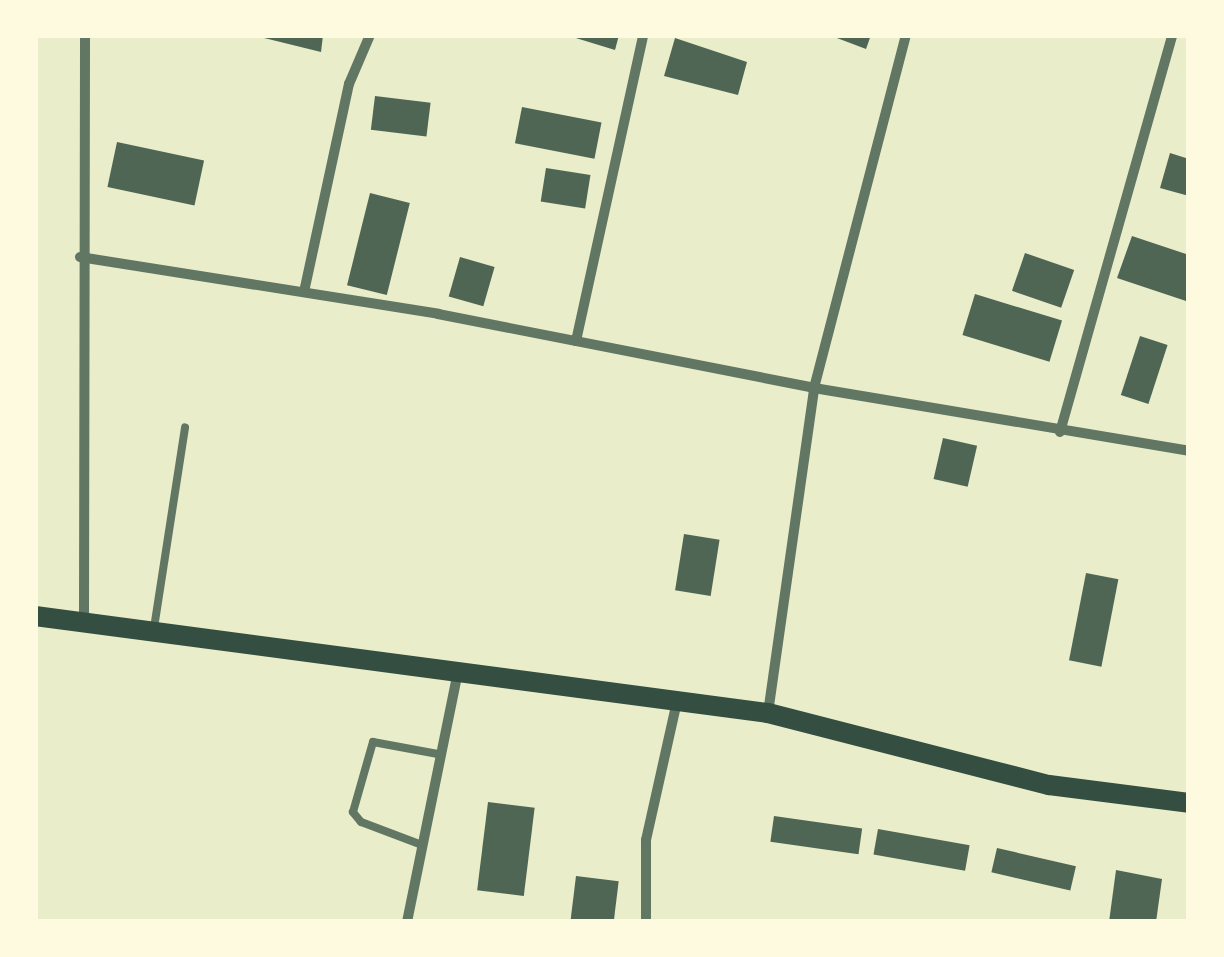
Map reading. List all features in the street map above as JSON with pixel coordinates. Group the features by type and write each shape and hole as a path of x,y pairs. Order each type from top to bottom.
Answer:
{"main road":[{"path":"35,616 154,628 768,713 1049,785 1189,803"}],"street":[{"path":"84,619 80,256 86,35"},
{"path":"304,292 349,84 370,35"},
{"path":"576,341 643,35"},
{"path":"768,713 814,388 906,35"},
{"path":"1060,432 1172,35"},
{"path":"80,256 304,292 1060,432 1189,451"},
{"path":"408,922 438,754 458,670"},
{"path":"646,922 646,840 677,700"}],"lane":[{"path":"154,628 185,427"},
{"path":"422,845 360,822 353,812 373,742 438,754"}],"building":[{"path":"252,35 323,35 321,52"},
{"path":"566,35 619,35 615,50"},
{"path":"829,35 871,35 866,49"},
{"path":"675,38 747,62 738,95 664,76"},
{"path":"375,96 431,103 426,137 371,130"},
{"path":"522,107 602,122 594,159 515,143"},
{"path":"117,142 204,161 194,205 107,187"},
{"path":"1170,153 1189,159 1189,196 1160,188"},
{"path":"546,168 590,175 585,209 541,202"},
{"path":"370,193 410,203 387,295 347,285"},
{"path":"1132,236 1189,255 1189,302 1117,278"},
{"path":"1025,253 1074,270 1061,308 1012,291"},
{"path":"460,257 495,267 483,306 449,296"},
{"path":"975,294 1062,321 1049,362 962,335"},
{"path":"1140,336 1168,345 1148,404 1121,395"},
{"path":"943,438 977,446 968,487 934,479"},
{"path":"684,534 720,540 711,596 675,590"},
{"path":"1086,573 1118,579 1101,667 1069,660"},
{"path":"488,802 535,808 524,896 477,890"},
{"path":"774,816 862,828 859,854 770,842"},
{"path":"878,829 970,845 965,871 873,855"},
{"path":"997,848 1076,866 1070,891 991,872"},
{"path":"1116,870 1162,879 1156,922 1109,922"},
{"path":"576,876 619,881 614,922 570,922"}]}
